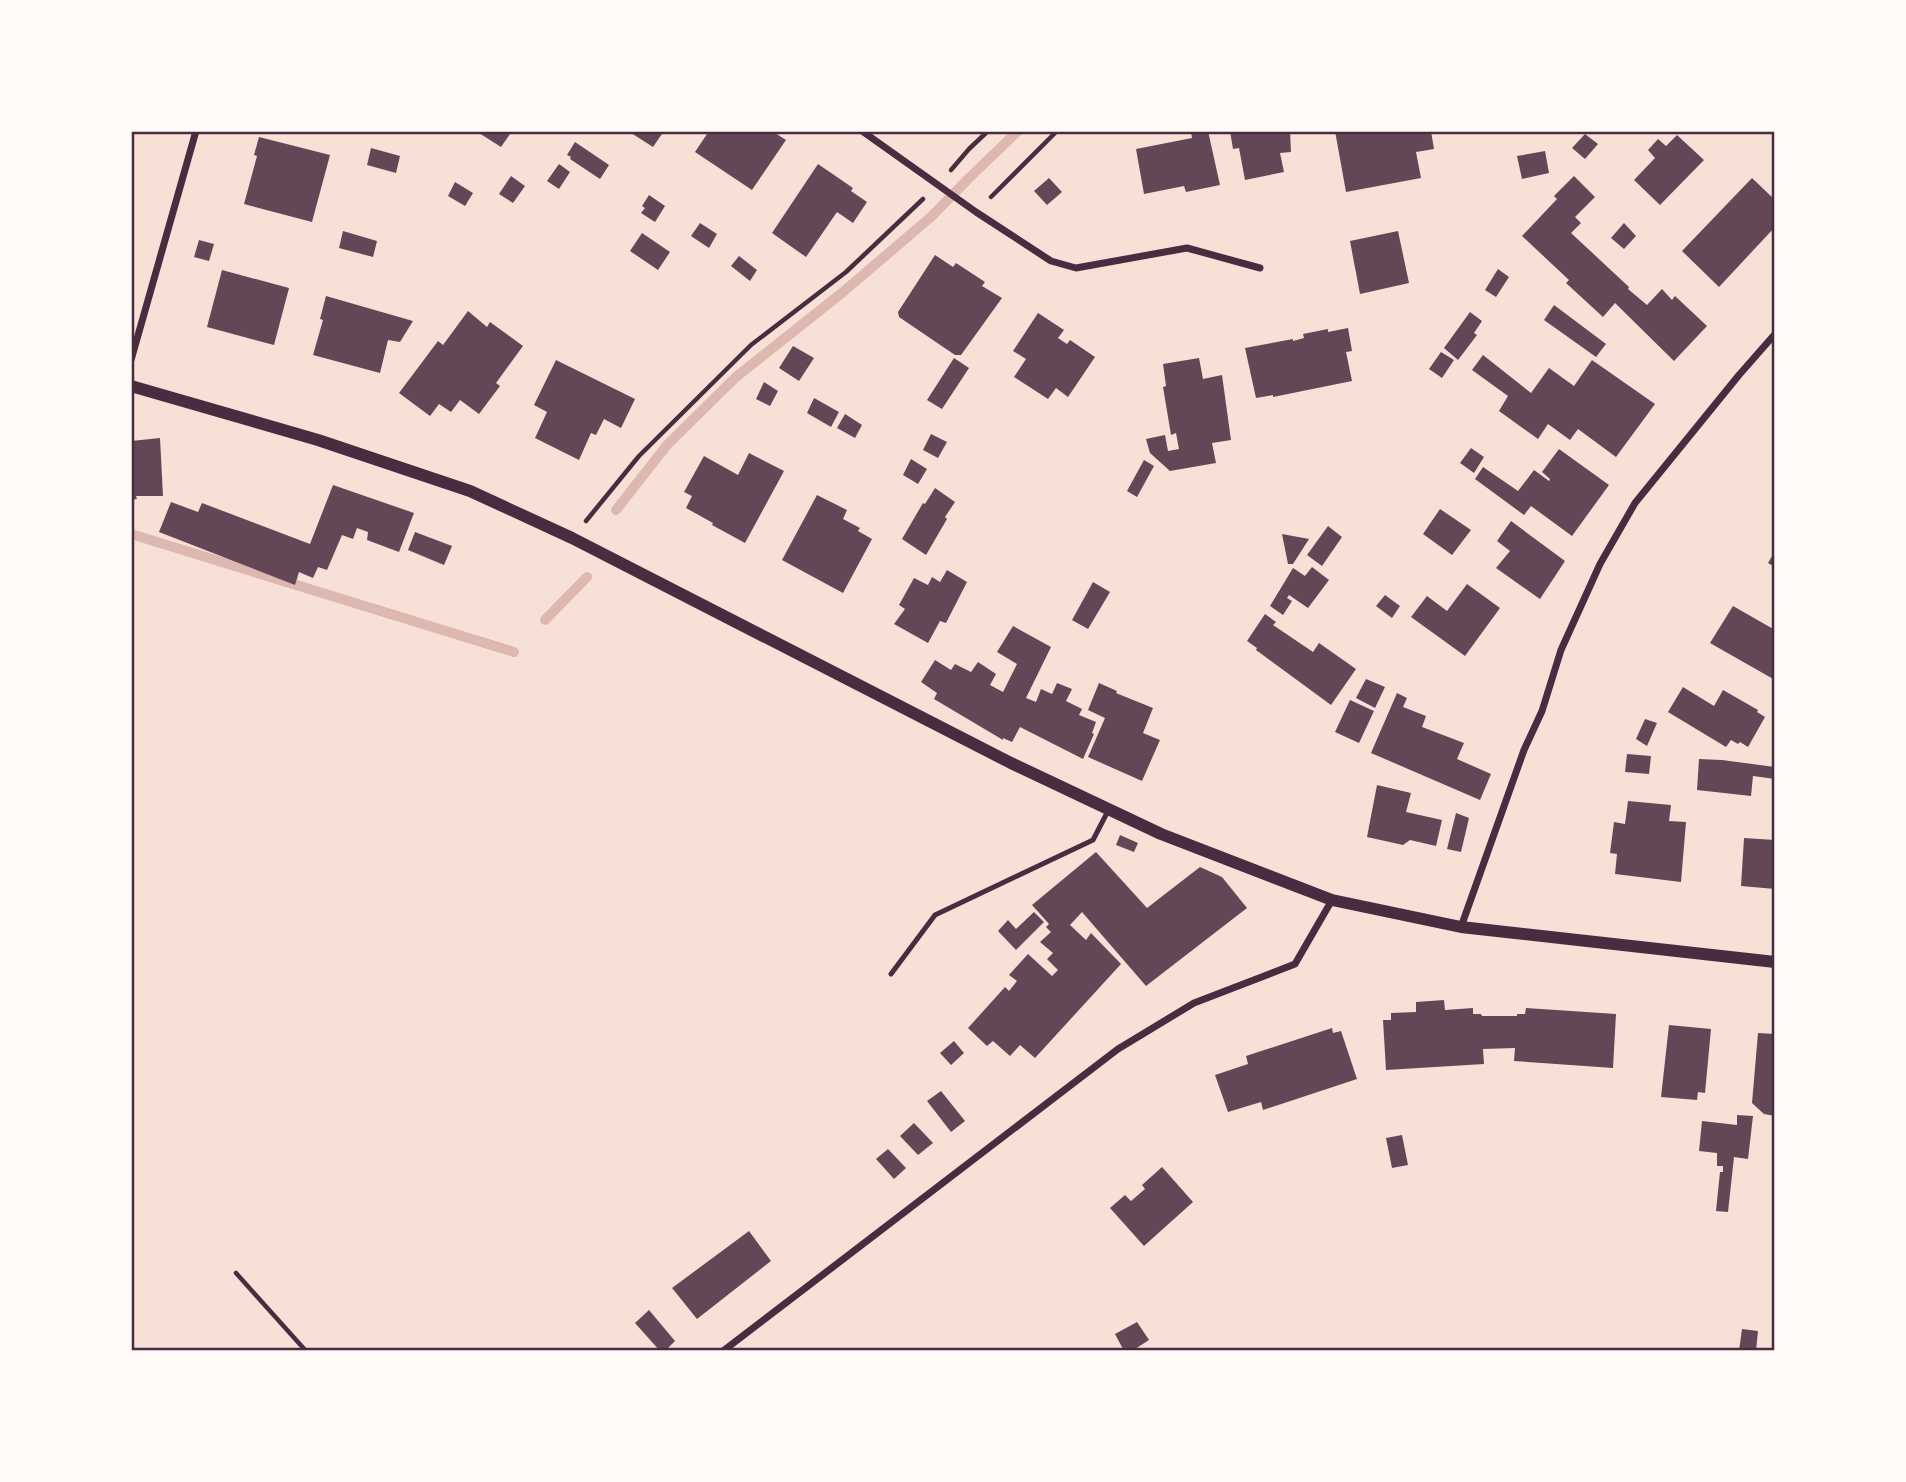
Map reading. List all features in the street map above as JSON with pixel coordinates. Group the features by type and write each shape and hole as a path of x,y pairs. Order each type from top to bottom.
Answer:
{"street":[{"path":"131,360 196,131"},
{"path":"862,131 976,212 1051,261 1076,268 1186,248 1260,268"},
{"path":"1461,927 1524,750 1542,711 1561,650 1600,564 1635,503 1775,334"},
{"path":"131,386 318,439 470,491 572,538 1010,763 1109,810 1161,834 1332,900 1461,927 1775,962"},
{"path":"723,1351 1118,1049 1194,1003 1295,964 1332,900"}],"lane":[{"path":"891,974 935,915 1093,840 1109,810"}],"path":[{"path":"572,538 639,456 751,345 846,272 939,184 988,131"},
{"path":"976,212 1057,131"},
{"path":"236,1273 306,1351"}],"building":[{"path":"512,131 501,147 479,133"},
{"path":"628,131 664,131 653,147"},
{"path":"709,131 772,131 786,140 752,190 695,152"},
{"path":"1191,131 1208,131 1220,185 1186,192 1184,186 1144,194 1136,149 1192,138"},
{"path":"1230,131 1290,131 1291,152 1280,153 1284,172 1245,180 1239,148 1233,149"},
{"path":"1335,131 1431,131 1434,149 1416,152 1421,178 1346,192"},
{"path":"1585,134 1598,144 1585,159 1572,148"},
{"path":"1677,135 1704,160 1660,205 1634,180 1655,158 1648,150 1658,139 1666,146"},
{"path":"259,137 330,155 312,222 244,204 257,156 254,155"},
{"path":"575,142 609,165 600,179 567,155"},
{"path":"371,148 400,156 396,173 367,165"},
{"path":"1545,151 1549,173 1522,179 1517,156"},
{"path":"559,164 570,172 559,189 547,181"},
{"path":"818,164 853,188 851,191 867,202 853,223 837,212 806,257 772,233"},
{"path":"511,176 525,186 513,203 499,194"},
{"path":"1574,176 1595,197 1575,217 1581,223 1571,233 1647,305 1662,289 1672,300 1675,296 1707,326 1674,361 1615,303 1603,317 1566,283 1569,280 1522,236 1557,199 1554,196"},
{"path":"1049,178 1062,192 1047,205 1034,191"},
{"path":"1752,178 1775,200 1775,227 1719,287 1682,251"},
{"path":"455,182 473,193 465,206 448,196"},
{"path":"649,195 665,206 655,222 641,213"},
{"path":"700,223 717,234 709,248 691,236"},
{"path":"1624,223 1636,236 1624,249 1611,238"},
{"path":"343,231 377,241 373,257 339,248"},
{"path":"1398,231 1409,283 1360,294 1350,241"},
{"path":"642,233 670,252 658,270 630,251"},
{"path":"199,240 214,244 209,261 194,257"},
{"path":"935,255 953,267 956,263 985,282 982,286 1002,298 961,355 955,355 899,317 898,312"},
{"path":"739,256 757,270 750,281 731,266"},
{"path":"1498,269 1509,277 1496,297 1485,290"},
{"path":"222,270 289,288 274,345 207,327"},
{"path":"326,296 413,321 400,342 388,340 380,373 313,355 323,320 320,319"},
{"path":"1554,305 1606,344 1596,357 1544,320"},
{"path":"468,311 487,327 490,322 523,346 496,383 500,386 479,414 460,400 451,412 439,404 430,416 399,393 438,341 443,345"},
{"path":"1470,312 1482,321 1474,333 1477,335 1458,360 1444,348"},
{"path":"1038,313 1064,330 1058,338 1067,344 1070,340 1095,357 1068,397 1056,388 1048,399 1014,377 1026,359 1013,351"},
{"path":"1348,328 1352,351 1346,352 1352,381 1256,398 1245,348 1293,341 1304,338 1303,334 1328,329 1328,332"},
{"path":"793,346 814,358 799,381 779,368"},
{"path":"1441,352 1454,360 1442,378 1429,369"},
{"path":"1483,355 1531,393 1549,368 1574,386 1592,360 1655,404 1616,457 1578,429 1570,440 1548,424 1538,439 1499,411 1508,396 1472,370"},
{"path":"954,358 969,368 942,409 927,400"},
{"path":"1199,358 1203,379 1222,375 1231,440 1212,443 1216,463 1170,471 1150,453 1146,439 1165,435 1168,451 1179,449 1176,433 1171,435 1163,387 1166,386 1163,364"},
{"path":"556,360 635,399 621,428 604,419 596,435 591,433 579,460 535,438 547,412 534,405"},
{"path":"764,382 778,391 770,406 756,399"},
{"path":"814,398 839,412 831,427 807,413"},
{"path":"845,414 862,425 855,438 837,428"},
{"path":"931,434 947,442 938,458 923,450"},
{"path":"160,438 163,496 136,496 137,499 131,500 131,441"},
{"path":"1471,448 1484,457 1474,473 1460,463"},
{"path":"1559,449 1609,485 1572,536 1531,506 1524,515 1475,479 1483,467 1518,491 1534,470 1549,481 1542,472"},
{"path":"749,453 784,471 745,543 686,508 692,496 684,492 704,456 738,475"},
{"path":"911,459 927,469 918,484 903,475"},
{"path":"1144,460 1154,466 1137,497 1127,491"},
{"path":"333,485 414,513 399,552 367,540 368,532 357,528 353,539 342,535 327,570 318,567 313,578 299,572 295,585 159,532 171,502 198,512 202,503 310,544"},
{"path":"935,488 955,502 926,555 902,539"},
{"path":"817,495 847,510 843,519 860,528 858,531 872,539 843,593 782,560"},
{"path":"1440,509 1471,530 1452,555 1423,534"},
{"path":"1511,521 1565,561 1540,599 1496,568 1510,551 1497,541"},
{"path":"1328,526 1342,537 1322,566 1307,555"},
{"path":"415,532 452,546 444,565 408,550"},
{"path":"1282,534 1309,539 1293,564 1288,564"},
{"path":"1775,551 1775,567 1768,563"},
{"path":"1312,567 1329,580 1308,608 1289,595 1287,598 1292,601 1283,615 1270,606 1293,568 1305,576"},
{"path":"947,570 967,582 946,623 940,621 928,643 894,624 905,609 899,605 914,578 928,585 932,577 940,582"},
{"path":"1093,582 1110,592 1088,629 1072,620"},
{"path":"1467,584 1500,608 1465,656 1411,617 1427,596 1447,611"},
{"path":"1385,595 1400,606 1392,618 1376,606"},
{"path":"1733,606 1775,630 1775,680 1710,643"},
{"path":"1265,614 1276,622 1273,625 1313,652 1319,643 1356,669 1331,705 1247,641"},
{"path":"1013,626 1051,647 1026,698 1036,702 1041,689 1052,694 1057,683 1072,689 1066,701 1082,709 1079,715 1096,722 1083,759 1020,727 1012,742 1003,740 934,699 937,693 921,682 935,660 951,670 955,664 971,672 978,662 996,674 990,685 1003,692 1017,664 997,652"},
{"path":"1366,679 1385,687 1375,708 1356,698"},
{"path":"1099,683 1153,708 1143,733 1160,740 1142,781 1088,757 1105,718 1088,710"},
{"path":"1683,687 1714,706 1723,690 1758,710 1757,712 1765,717 1748,747 1731,740 1726,747 1668,712"},
{"path":"1397,693 1407,698 1403,707 1426,716 1422,727 1464,743 1457,759 1491,774 1480,800 1371,753"},
{"path":"1350,700 1374,711 1359,743 1335,732"},
{"path":"1645,719 1657,723 1647,746 1636,739"},
{"path":"1627,754 1651,756 1649,774 1625,772"},
{"path":"1699,759 1775,767 1775,779 1753,776 1751,796 1697,790"},
{"path":"1377,785 1411,793 1406,812 1442,820 1436,846 1410,840 1403,845 1367,837"},
{"path":"1628,801 1671,805 1669,821 1686,822 1681,882 1615,874 1617,854 1610,853 1614,822 1625,824"},
{"path":"1456,813 1469,818 1461,852 1447,849"},
{"path":"1120,835 1138,843 1134,852 1116,845"},
{"path":"1744,838 1775,840 1775,889 1741,886"},
{"path":"1096,852 1147,908 1200,867 1222,877 1247,908 1146,986 1082,912 1070,925 1086,940 1091,933 1121,964 1035,1058 1020,1045 1010,1056 993,1041 987,1046 968,1028 1005,987 1009,991 1017,981 1009,975 1028,954 1052,976 1058,970 1047,959 1053,953 1040,942 1051,932 1046,927 1049,924 1032,905"},
{"path":"1034,912 1044,922 1016,950 998,931 1008,920 1016,929"},
{"path":"1444,1000 1445,1010 1473,1008 1473,1014 1482,1016 1517,1016 1525,1014 1526,1008 1616,1014 1613,1068 1514,1061 1515,1048 1483,1049 1484,1064 1386,1070 1383,1020 1391,1020 1391,1013 1416,1012 1416,1002"},
{"path":"1669,1025 1711,1029 1705,1093 1698,1092 1697,1100 1661,1097"},
{"path":"1332,1028 1333,1033 1341,1031 1357,1079 1263,1110 1261,1102 1228,1112 1215,1075 1248,1064 1246,1056"},
{"path":"1758,1033 1775,1034 1775,1116 1764,1114 1752,1103"},
{"path":"954,1041 964,1053 951,1065 940,1053"},
{"path":"941,1091 965,1121 951,1132 927,1101"},
{"path":"1737,1115 1753,1116 1748,1159 1734,1157 1728,1212 1716,1211 1723,1166 1717,1166 1717,1153 1699,1151 1702,1121 1737,1125"},
{"path":"914,1123 933,1143 918,1155 900,1136"},
{"path":"1402,1135 1408,1165 1392,1168 1386,1138"},
{"path":"888,1149 906,1168 894,1179 876,1159"},
{"path":"1162,1167 1193,1202 1144,1246 1110,1208 1125,1195 1131,1201 1145,1189 1142,1185"},
{"path":"749,1231 771,1261 697,1319 672,1288"},
{"path":"649,1310 675,1341 665,1351 660,1351 635,1323"},
{"path":"1137,1322 1149,1340 1132,1351 1124,1351 1115,1334"},
{"path":"1742,1329 1758,1331 1756,1351 1739,1351"}],"waterway":[{"path":"616,510 667,445 736,377 843,292 932,216 1018,131"},
{"path":"131,534 514,652"},
{"path":"545,620 587,577"}]}
